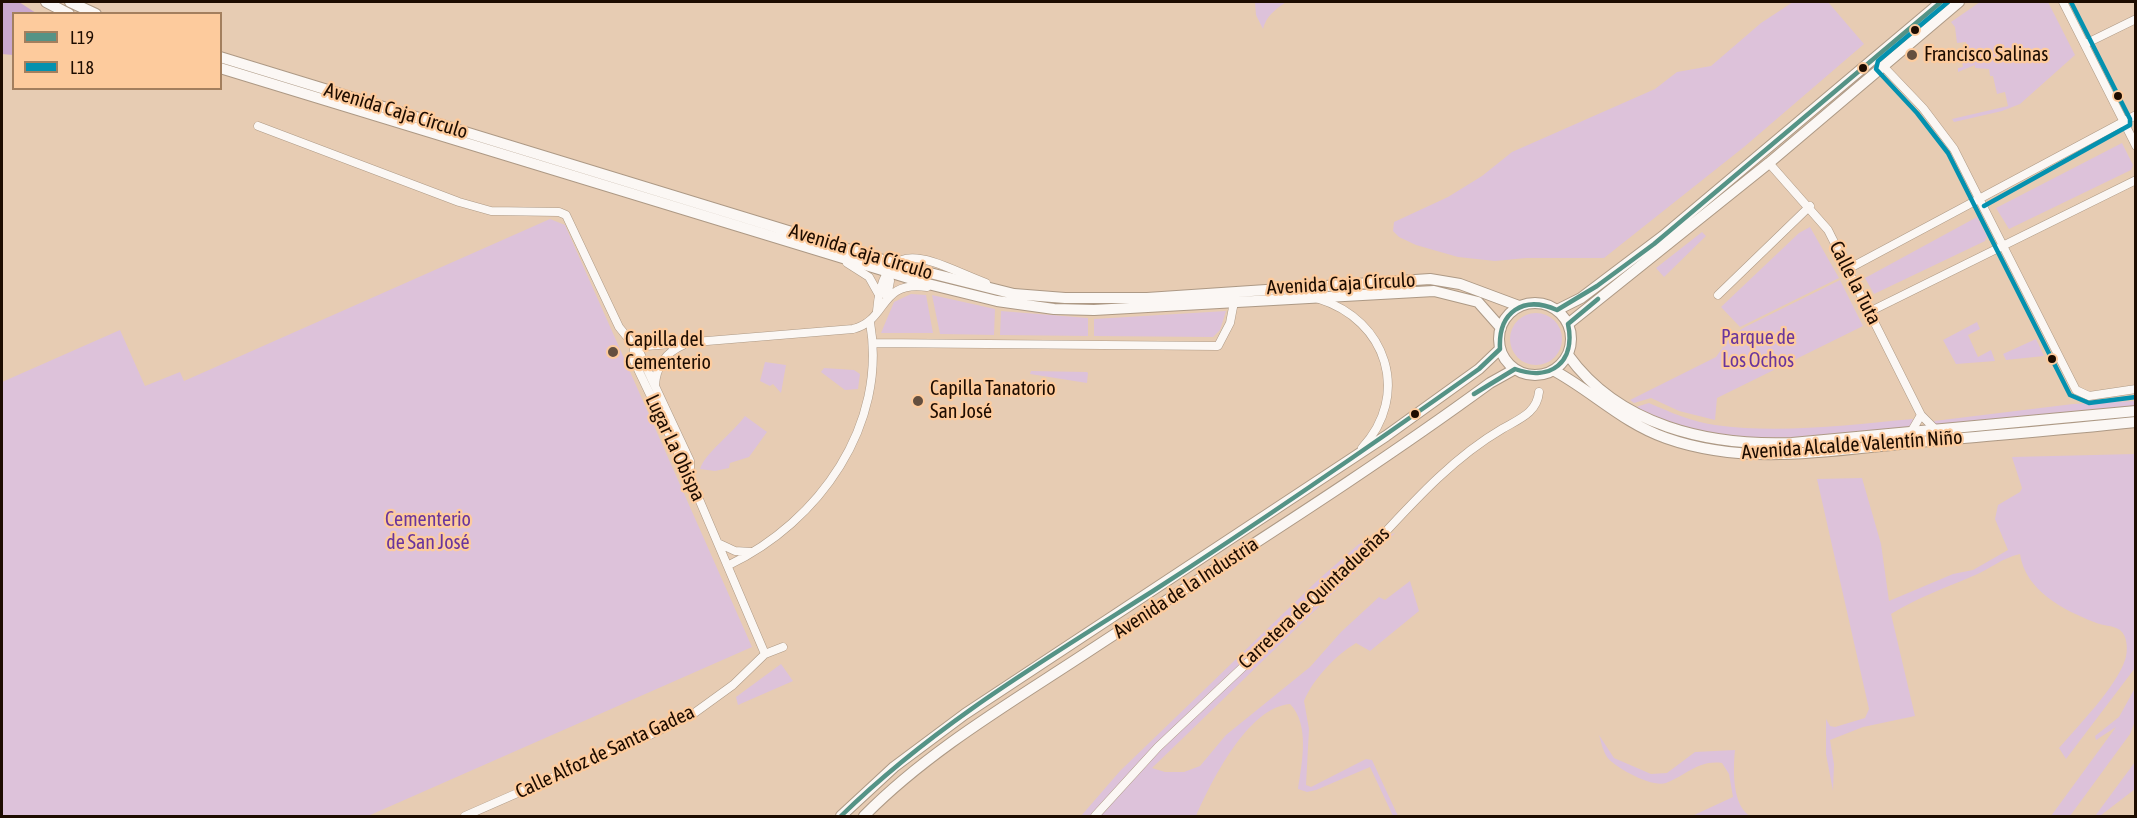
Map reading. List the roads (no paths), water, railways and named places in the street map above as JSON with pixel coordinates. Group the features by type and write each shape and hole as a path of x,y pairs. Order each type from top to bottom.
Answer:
{"main road":[{"path":"46,2 65,12"},
{"path":"70,2 92,12"},
{"path":"1557,310 1581,297 1663,236 1941,2"},
{"path":"1568,324 1769,163 1959,2"},
{"name":"Avenida Caja Círculo","path":"222,58 891,262 1014,294 1116,299 1430,279 1468,286 1519,306"},
{"name":"Avenida Caja Círculo","path":"222,69 964,294 1024,306 1075,310 1444,292 1478,302 1501,328"},
{"path":"1535,303 1557,310 1568,324 1571,339 1568,355 1553,370 1534,375 1515,369 1500,349 1501,328 1511,312 1519,306 1535,303"},
{"name":"Avenida de la Industria","path":"841,816 894,767 965,714 1294,498 1479,369 1500,349"},
{"name":"Avenida Alcalde Valentín Niño","path":"1568,355 1588,381 1618,402 1665,426 1700,437 1736,443 1764,444 2136,411"},
{"name":"Avenida de la Industria","path":"864,816 924,764 1022,695 1246,550 1490,383 1515,369"},
{"name":"Avenida Alcalde Valentín Niño","path":"1553,370 1626,419 1652,432 1703,449 1740,454 1839,450 2136,422"}],"street":[{"path":"2063,2 2136,146"},
{"path":"2085,45 2136,19"},
{"path":"1883,66 1941,130 1980,199 2073,385 2080,393 2089,396 2136,389"},
{"path":"1848,269 2136,115"},
{"name":"Lugar La Obispa","path":"258,126 459,202 491,211 559,212 566,215 619,327 633,347 633,359 720,543 765,654"},
{"name":"Calle la Tuta","path":"1769,163 1810,206 1828,230 1921,415 1936,430"},
{"path":"1869,312 2136,180"},
{"path":"1718,295 1810,206"},
{"path":"838,257 869,277 883,296"},
{"path":"633,347 844,330 870,322 877,313 890,281 891,262"},
{"path":"883,296 905,288 920,286 964,294"},
{"name":"Avenida de la Industria","path":"1294,498 1367,442 1380,425 1389,393 1386,366 1368,330 1338,307 1312,297"},
{"path":"873,343 1218,346 1230,323 1234,302"},
{"path":"729,565 776,537 806,512 840,465 863,417 873,343 870,322"},
{"path":"655,387 665,359 671,352 687,344"},
{"path":"633,347 640,353 690,461 690,477"},
{"name":"Carretera de Quintadueñas","path":"1095,816 1158,747 1378,540 1412,503 1475,446 1532,411 1538,401 1539,392"},
{"path":"1911,432 1921,415"},
{"path":"720,543 735,551 753,552"},
{"path":"765,654 783,647"},
{"name":"Calle Alfoz de Santa Gadea","path":"465,816 693,714 733,685 765,654"}],"place":[{"name":"Francisco Salinas","path":"1912,55"},
{"name":"Capilla del Cementerio","path":"613,352"},
{"name":"Capilla Tanatorio San José","path":"918,401"}],"park label":[{"name":"Parque de Los Ochos","path":"1758,350"},
{"name":"Cementerio de San José","path":"428,532"}]}
